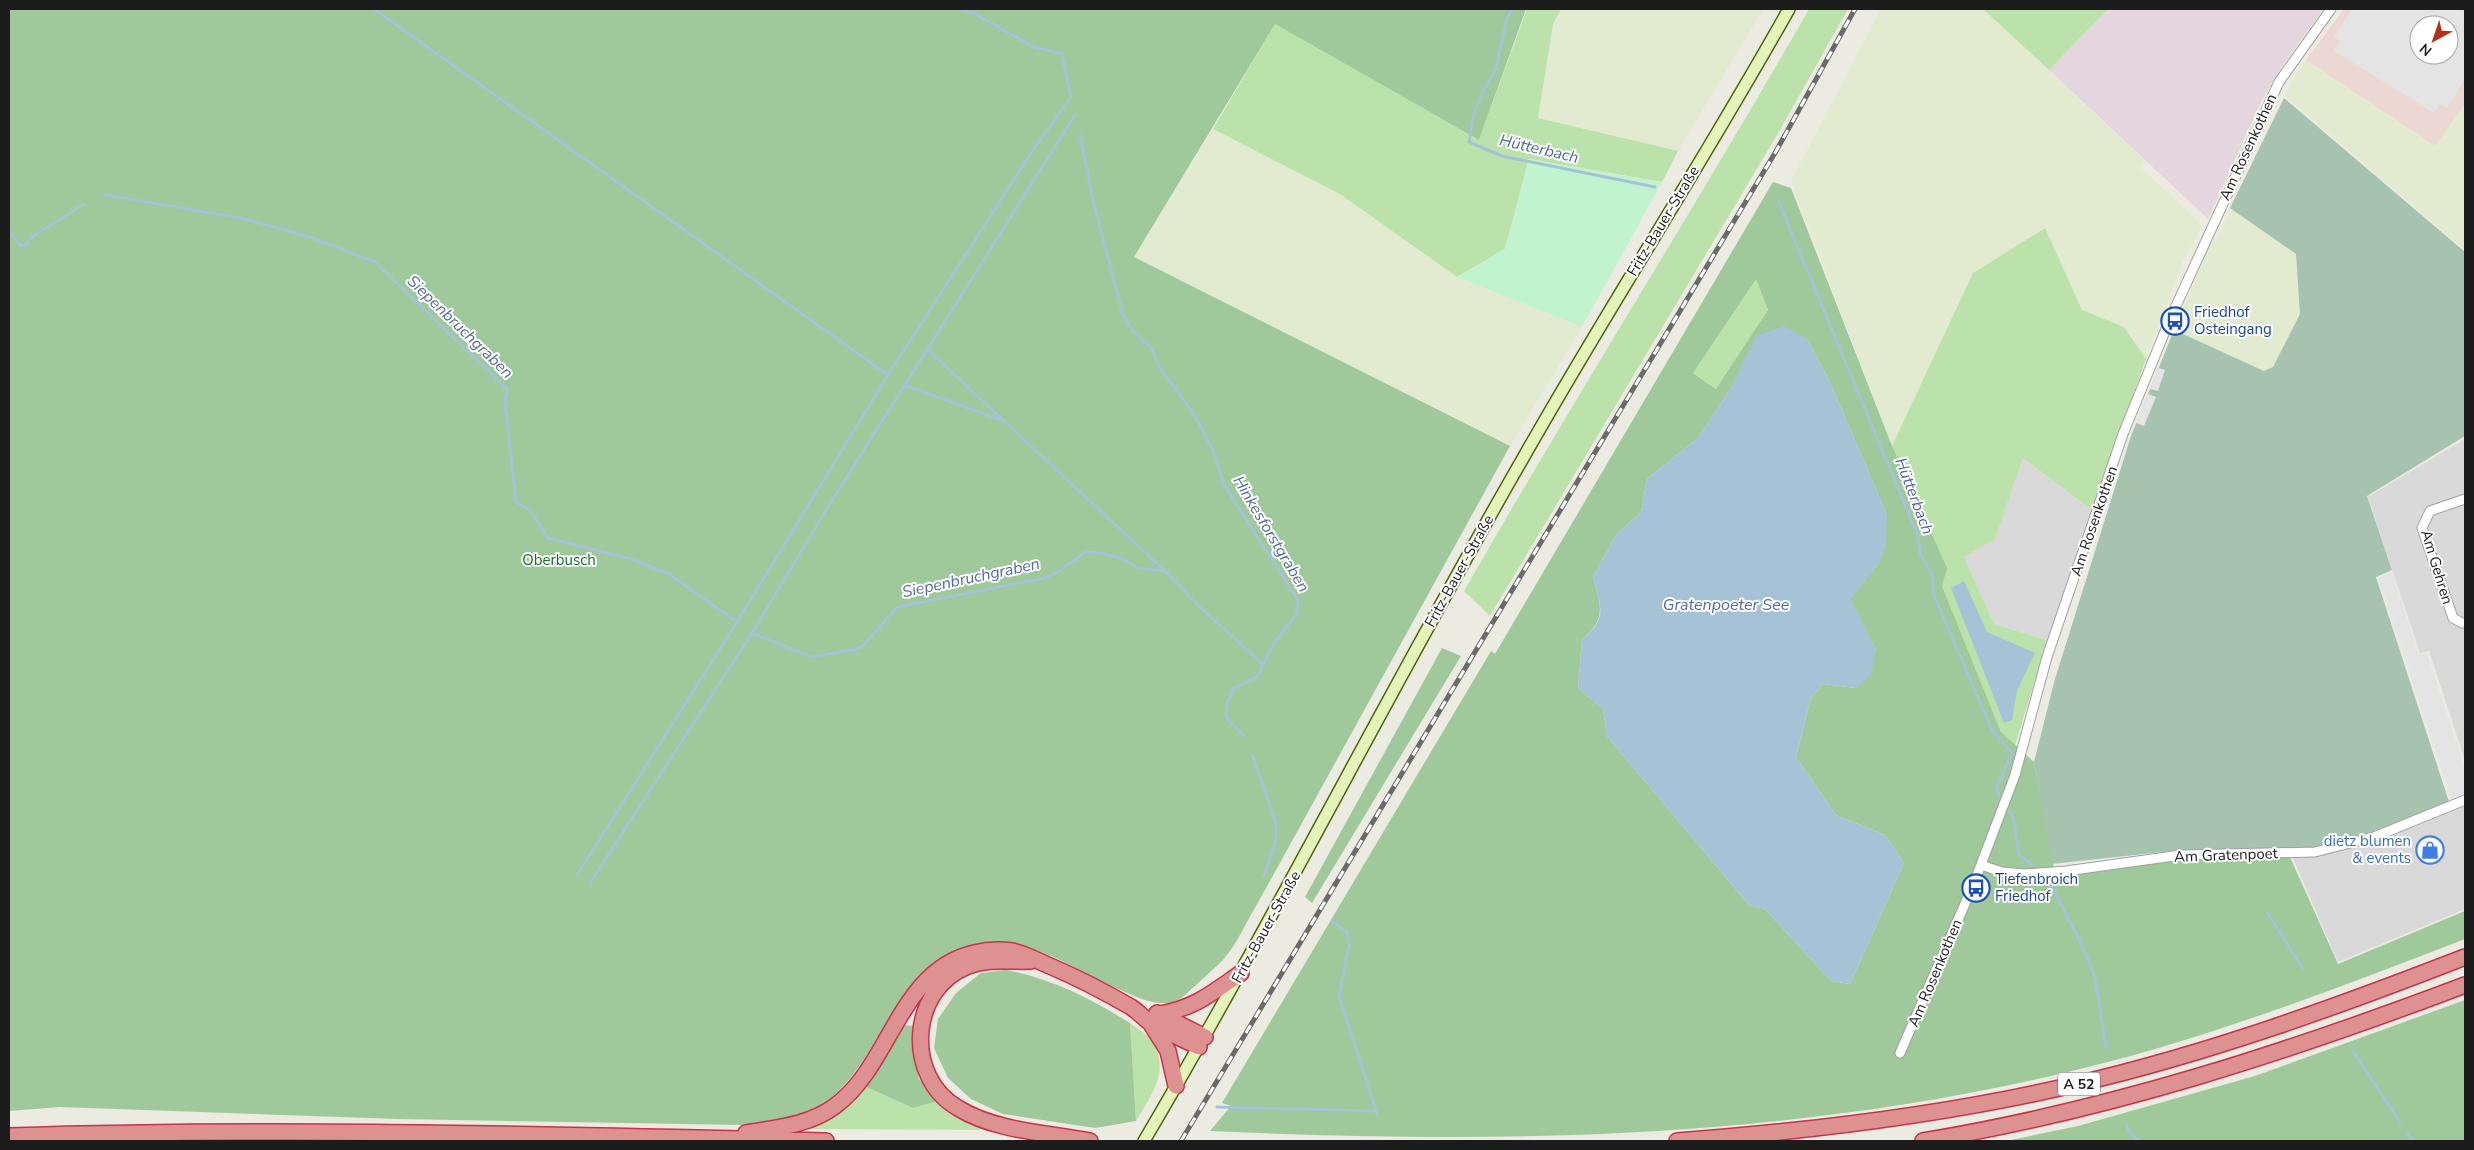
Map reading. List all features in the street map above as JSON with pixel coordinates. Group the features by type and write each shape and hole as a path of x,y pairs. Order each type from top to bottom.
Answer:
{"highway":[{"path":"707,1138 786,1126 815,1118 836,1106 855,1088 865,1074 903,1009 921,986 941,967 961,956 988,950 1012,951 1039,961 1202,1042"},
{"name":"A 52","path":"1677,1141 1850,1124 2001,1101 2078,1084 2161,1063 2276,1026 2377,991 2465,957"},
{"path":"1039,961 989,960 967,966 948,977 936,991 925,1009 920,1034 922,1059 930,1081 957,1108 982,1119 1090,1141"},
{"path":"1155,1018 1197,1003 1241,973"},
{"name":"A 52","path":"1923,1141 1997,1129 2167,1087 2279,1052 2465,984"},
{"path":"1155,1018 1168,1051 1176,1086"},
{"path":"9,1136 128,1132 826,1141"}],"main road":[{"name":"Fritz-Bauer-Straße","path":"1144,1141 1241,973 1509,482 1748,82 1789,9"}],"street":[{"name":"Am Rosenkothen","path":"1900,1053 1981,865 2015,775 2047,657 2123,434 2170,319 2279,82 2331,9"},
{"name":"Am Gehren","path":"2465,499 2430,511 2422,528 2453,618 2465,623"},
{"name":"Am Gratenpoet","path":"1981,865 2002,872 2024,874 2066,871 2181,855 2315,852 2374,837 2465,800"}],"shaded area":[{"path":"2108,9 2323,9 2288,58 2262,100 2208,219 2049,70"},
{"path":"2344,9 2465,9 2465,104 2435,146 2306,60"},
{"path":"2352,9 2459,9 2465,12 2465,79 2447,108 2440,104 2434,113 2334,51 2340,41 2334,37"},
{"path":"2158,368 2165,370 2158,391 2150,389"},
{"path":"2148,394 2156,397 2144,426 2136,423"},
{"path":"2465,439 2465,761 2429,651 2420,653 2368,497"},
{"path":"2023,458 2092,510 2047,640 1994,624 1964,557 1995,538"},
{"path":"2392,573 2419,655 2427,653 2465,767 2465,796 2452,801 2378,578"},
{"path":"2465,801 2465,909 2338,962 2292,856 2316,854"}],"green space":[{"name":"Oberbusch","path":"9,9 1526,9 1479,140 1275,24 1134,257 1510,446 1238,938 1223,960 1177,1001 1169,1003 1152,1002 1058,959 1012,944 988,944 962,950 934,964 915,981 862,1062 849,1080 835,1094 818,1106 799,1115 774,1121 743,1125 397,1119 60,1107 9,1111"},
{"path":"1527,9 1561,9 1553,24 1538,118 1678,151 1662,182 1529,159 1505,249 1457,277 1340,194 1213,129 1275,24 1479,140"},
{"path":"1561,9 1763,9 1678,151 1538,118 1553,24"},
{"path":"1809,9 1848,9 1777,135 1490,616 1464,591"},
{"path":"1881,9 1983,9 2145,161 2140,167 2203,226 2183,260 2146,359 2124,327 2082,310 2045,228 1973,273 1892,446 1791,181"},
{"path":"1983,9 2108,9 2049,70"},
{"path":"2306,60 2435,146 2465,104 2465,250 2285,96 2293,79"},
{"path":"2284,98 2465,252 2465,436 2367,496 2392,570 2376,577 2449,802 2372,832 2314,848 2181,850 2052,864 2034,762 2055,679 2131,436 2174,330 2264,371 2273,367 2300,314 2296,254 2230,208"},
{"path":"1213,129 1340,194 1457,277 1582,327 1510,446 1134,257"},
{"path":"1529,159 1662,182 1582,327 1457,277 1505,249"},
{"path":"1773,182 1791,188 1892,446 1947,568 1942,586 2001,732 2034,762 2056,878 2181,859 2289,855 2338,964 2465,911 2465,939 2315,996 2239,1023 2162,1047 2045,1077 1927,1101 1809,1118 1690,1129 1570,1135 1451,1137 1210,1131 1231,1106 1222,1103 1491,651 1495,654","holes":["1756,279 1768,310 1716,389 1693,373","1807,339 1829,380 1887,515 1880,562 1850,599 1876,650 1856,688 1823,684 1811,698 1796,757 1836,815 1885,835 1904,863 1850,984 1831,981 1765,909 1749,905 1607,736 1603,709 1578,688 1582,640 1595,625 1600,611 1593,577 1616,535 1641,512 1647,479 1698,438 1729,391"]},
{"path":"2230,208 2296,254 2300,314 2273,367 2264,371 2174,330 2210,244 2219,236"},
{"path":"2045,228 2082,310 2124,327 2146,359 2092,510 2023,458 1995,539 1964,557 1994,624 2047,640 2015,746 2001,732 1942,586 1892,446 1973,273"},
{"path":"1756,278 1768,310 1717,389 1693,373"},
{"path":"1442,648 1461,656 1312,903 1305,897"},
{"path":"1006,970 1039,978 1070,990 1130,1023 1136,1121 1095,1128 1003,1114 971,1099 948,1078 934,1048 938,1019 956,993 981,973"},
{"path":"2465,1000 2465,1141 2006,1141 2078,1126 2255,1076"},
{"path":"1130,1023 1152,1041 1160,1062 1157,1082 1153,1092 1136,1121"},
{"path":"901,1025 915,1026 914,1049 919,1079 938,1101 913,1108 864,1086"},
{"path":"864,1086 913,1108 938,1101 999,1130 801,1129"}],"water":[{"name":"Gratenpoeter See","path":"1784,326 1807,339 1829,380 1887,515 1886,546 1880,562 1851,599 1876,650 1871,675 1856,688 1823,684 1811,698 1796,757 1836,815 1885,835 1904,863 1850,984 1831,981 1765,909 1749,905 1607,736 1603,709 1578,688 1582,640 1596,625 1600,612 1600,604 1593,577 1616,535 1641,512 1647,479 1698,438 1729,391 1756,336"},
{"path":"1964,581 1987,632 2035,653 2017,691 2012,720 2004,723 1951,588"}],"waterway":[{"path":"374,9 888,375"},
{"path":"577,875 737,622 888,375 1033,150 1071,97 1062,54 1034,47 973,13 958,9"},
{"name":"Hütterbach","path":"1512,9 1506,22 1496,69 1474,113 1469,142 1502,156 1655,187"},
{"path":"590,883 752,633 831,502 1075,115"},
{"name":"Hinkesforstgraben","path":"1080,135 1093,200 1123,315 1132,330 1152,349 1161,370 1192,411 1214,452 1224,485 1298,600 1298,612 1275,642 1257,677 1234,688 1227,703 1226,717 1244,736"},
{"name":"Siepenbruchgraben","path":"105,195 241,218 310,237 375,262 507,389 505,402 516,502 531,511 548,538 631,559 669,574 734,620"},
{"name":"Hütterbach","path":"1778,200 1918,536 1920,553 1932,575 1934,595 1992,730 2012,752 1997,788 1999,796"},
{"name":"Siepenbruchgraben","path":"9,231 21,246 26,245 32,237 84,204"},
{"path":"927,349 1003,420"},
{"path":"904,385 1004,421 1164,570"},
{"name":"Siepenbruchgraben","path":"752,633 812,657 856,649 862,647 897,607 1045,578 1058,572 1085,552 1101,553 1120,558 1138,568 1165,571 1202,609 1263,664"},
{"name":"Hinkesforstgraben","path":"1252,755 1276,822 1276,840 1264,877"},
{"name":"Hütterbach","path":"2009,812 2013,815 2019,855 2033,865"},
{"name":"Hütterbach","path":"2049,881 2084,949 2095,978 2106,1047"},
{"path":"2267,912 2303,969"},
{"name":"Hinkesforstgraben","path":"1332,921 1347,932 1349,945 1339,996 1377,1114"},
{"path":"2353,1051 2400,1122"},
{"path":"1217,1107 1376,1111"},
{"name":"Hütterbach","path":"2126,1124 2129,1132 2139,1141"},
{"path":"2408,1134 2413,1141"}],"railway":[{"path":"1181,1141 1775,153 1855,9"}],"place":[{"name":"Friedhof Osteingang","path":"2175,321"},
{"name":"dietz blumen & events","path":"2430,850"},
{"name":"Tiefenbroich Friedhof","path":"1976,888"}]}
